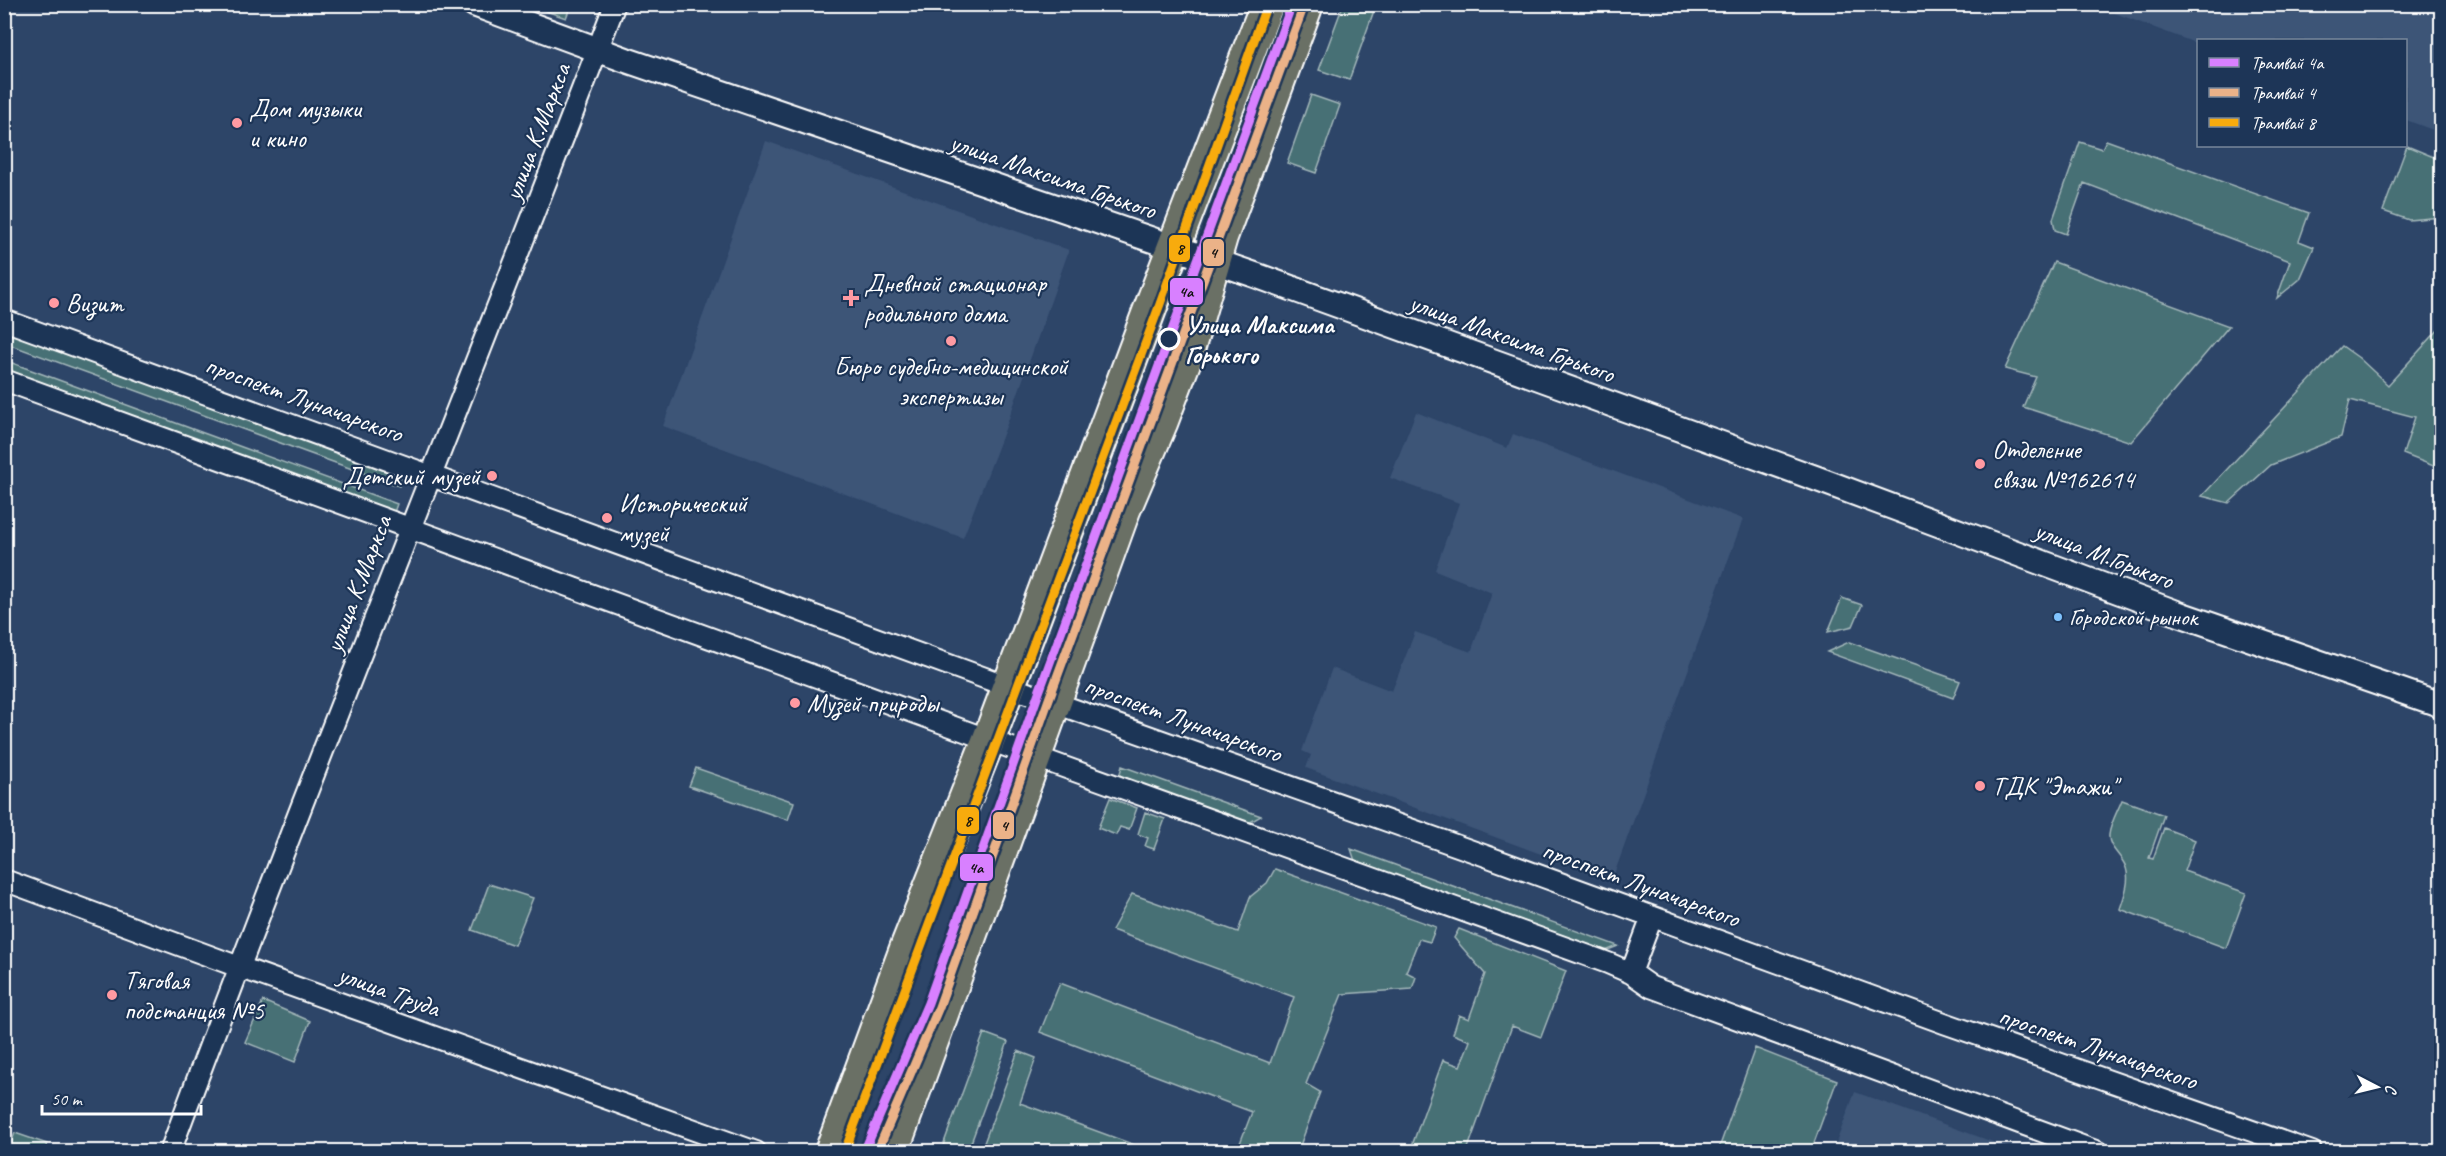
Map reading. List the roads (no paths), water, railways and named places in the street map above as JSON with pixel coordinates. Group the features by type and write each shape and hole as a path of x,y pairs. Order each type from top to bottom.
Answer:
{"main road":[{"path":"831,1152 907,946 989,739 1267,4"},
{"path":"892,1152 1124,510 1186,357 1214,262 1306,4"}],"street":[{"name":"улица Максима Горького","path":"474,4 597,49 1214,262 1815,478"},
{"name":"улица К.Маркса","path":"170,1152 409,528 615,4"},
{"name":"проспект Луначарского","path":"4,320 1008,686 1944,1023 2312,1151"},
{"path":"4,380 1036,757 1469,912 1631,973 1651,987 1740,1022 2098,1152"},
{"name":"улица М.Горького","path":"1815,478 2182,615 2442,705"},
{"name":"улица Труда","path":"4,880 239,967 756,1152"},
{"path":"1631,973 1652,917"}],"tram line":[{"name":"8","path":"846,1148 1160,304 1267,4"},
{"name":"4а","path":"864,1152 928,1003 1038,695 1292,4"},
{"name":"4","path":"877,1152 939,1007 1049,699 1303,8"}],"place":[{"name":"Дом музыки и кино","path":"237,123"},
{"name":"Дневной стационар родильного дома","path":"851,298"},
{"name":"Визит","path":"54,303"},
{"name":"Улица Максима Горького","path":"1169,339"},
{"name":"Бюро судебно-медицинской экспертизы","path":"951,341"},
{"name":"Отделение связи №162614","path":"1980,464"},
{"name":"Детский музей","path":"492,476"},
{"name":"Исторический музей","path":"607,518"},
{"name":"Городской рынок","path":"2058,617"},
{"name":"Музей природы","path":"795,703"},
{"name":"ТДК \"Этажи\"","path":"1980,786"},
{"name":"Тяговая подстанция №5","path":"112,995"}]}
